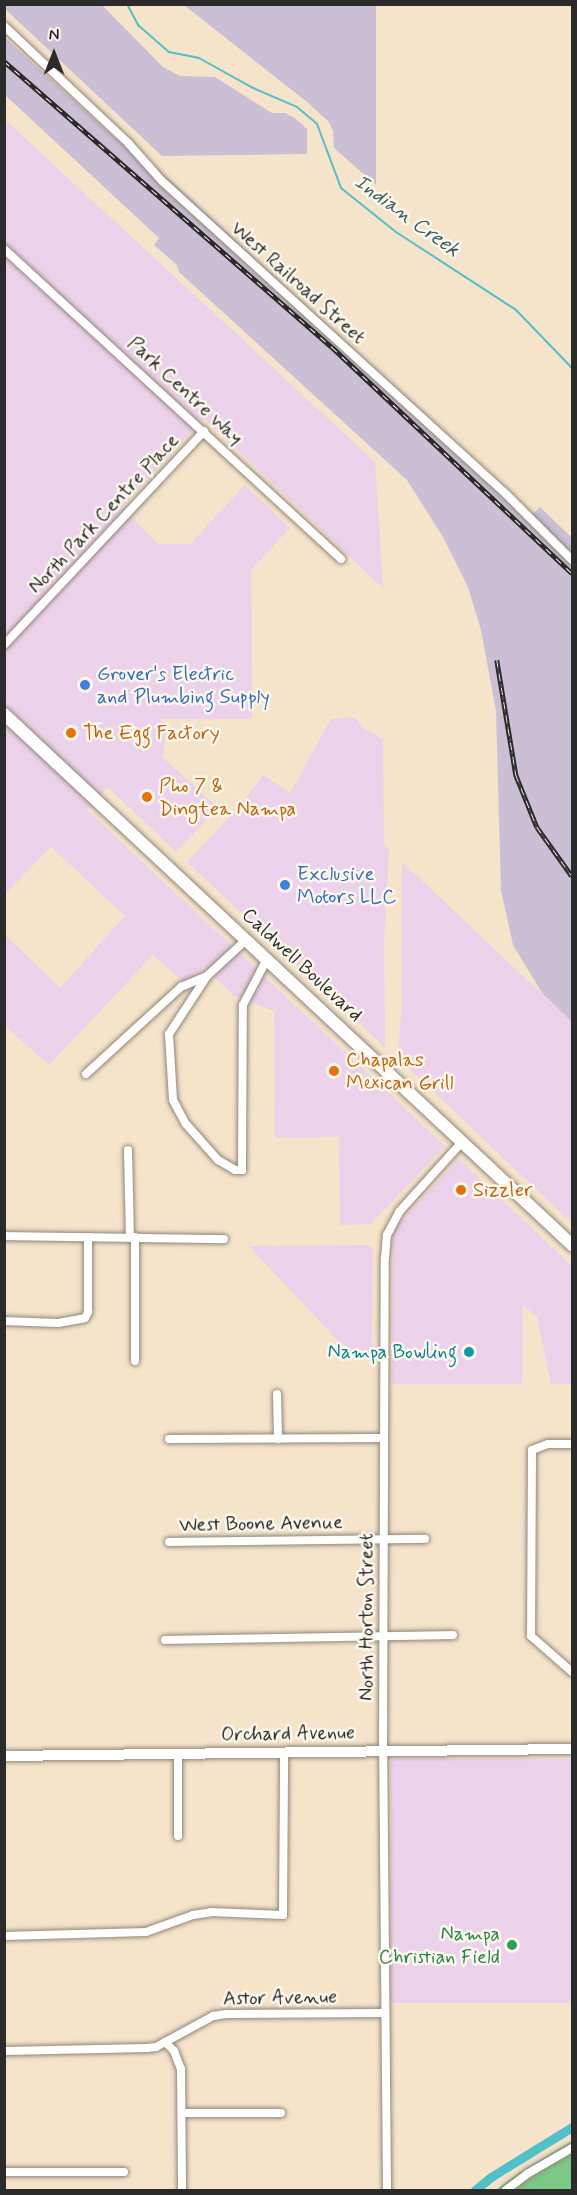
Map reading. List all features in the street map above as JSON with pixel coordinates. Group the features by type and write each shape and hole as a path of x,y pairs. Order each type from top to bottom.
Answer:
{"main road":[{"name":"Caldwell Boulevard","path":"4,714 573,1245"}],"street":[{"name":"West Railroad Street","path":"4,26 129,144 162,181 507,495 573,560"},
{"name":"Park Centre Way","path":"4,249 204,431 341,560"},
{"name":"North Park Centre Place","path":"4,645 204,431"},
{"path":"246,940 207,976 169,1034 173,1100 186,1124 218,1160 235,1170 242,1170 243,1005 267,959"},
{"path":"86,1074 181,987 207,976"},
{"name":"North Horton Street","path":"387,2190 383,1438 387,1235 399,1212 462,1142"},
{"path":"128,1150 135,1361"},
{"path":"4,1236 224,1239"},
{"path":"4,1321 58,1323 85,1318 88,1312 88,1237"},
{"path":"277,1394 279,1439"},
{"path":"169,1439 383,1438"},
{"path":"573,1444 548,1444 532,1450 531,1636 573,1672"},
{"name":"West Boone Avenue","path":"169,1542 425,1539"},
{"path":"165,1640 453,1635"},
{"name":"Orchard Avenue","path":"4,1756 573,1749"},
{"path":"4,1936 146,1932 193,1915 211,1912 283,1915 284,1752"},
{"path":"178,1753 178,1836"},
{"name":"Astor Avenue","path":"4,2051 147,2049 165,2042 199,2022 226,2014 385,2013"},
{"path":"165,2042 179,2060 182,2190"},
{"path":"182,2113 281,2113"},
{"path":"506,2190 527,2174 573,2148"},
{"path":"4,2172 124,2172"}],"shaded area":[{"path":"4,5 102,5 163,67 180,76 215,77 272,113 285,113 293,117 307,129 307,154 162,156 5,9"},
{"path":"184,5 376,5 376,185 334,148 333,131 329,122"},
{"path":"4,37 114,137 159,170 533,514 540,507 572,538 572,1022 542,993 513,945 501,890 496,711 481,630 468,587 443,537 407,480 179,272 177,265 154,245 159,238 5,95"},
{"path":"4,119 375,462 383,588 204,418 121,507 158,544 190,544 245,485 290,528 251,570 252,719 160,719 168,725 162,757 218,808 176,852 108,787 87,810 445,1146 371,1224 340,1225 339,1137 275,1138 274,1011 234,996 204,967 187,985 153,955 49,1065 5,1026 5,935 60,988 125,916 51,847 5,894"},
{"path":"354,717 365,729 383,739 384,845 389,850 384,943 385,1047 187,862 239,807 263,775 290,793 331,719"},
{"path":"402,862 572,1022 572,1223 398,1058 402,1001"},
{"path":"459,1159 572,1266 572,1384 551,1384 537,1317 523,1305 522,1384 392,1384 393,1230"},
{"path":"369,1245 373,1249 372,1361 339,1342 249,1246"},
{"path":"391,1759 572,1759 572,2003 391,2003"}],"green space":[{"path":"572,2141 572,2190 496,2190 520,2172"}],"waterway":[{"name":"Indian Creek","path":"127,4 138,25 169,52 199,58 251,87 297,107 317,124 341,188 396,232 516,310 572,368"},
{"path":"475,2190 491,2177 572,2127"}],"railway":[{"path":"4,61 332,347 572,573"},
{"path":"497,660 516,775 537,827 572,876"}],"place":[{"name":"Grover's Electric and Plumbing Supply","path":"85,685"},
{"name":"The Egg Factory","path":"71,733"},
{"name":"Pho 7 & Dingtea Nampa","path":"147,797"},
{"name":"Exclusive Motors LLC","path":"285,885"},
{"name":"Chapalas Mexican Grill","path":"334,1071"},
{"name":"Sizzler","path":"461,1190"},
{"name":"Nampa Bowling","path":"469,1352"},
{"name":"Nampa Christian Field","path":"512,1945"}]}
